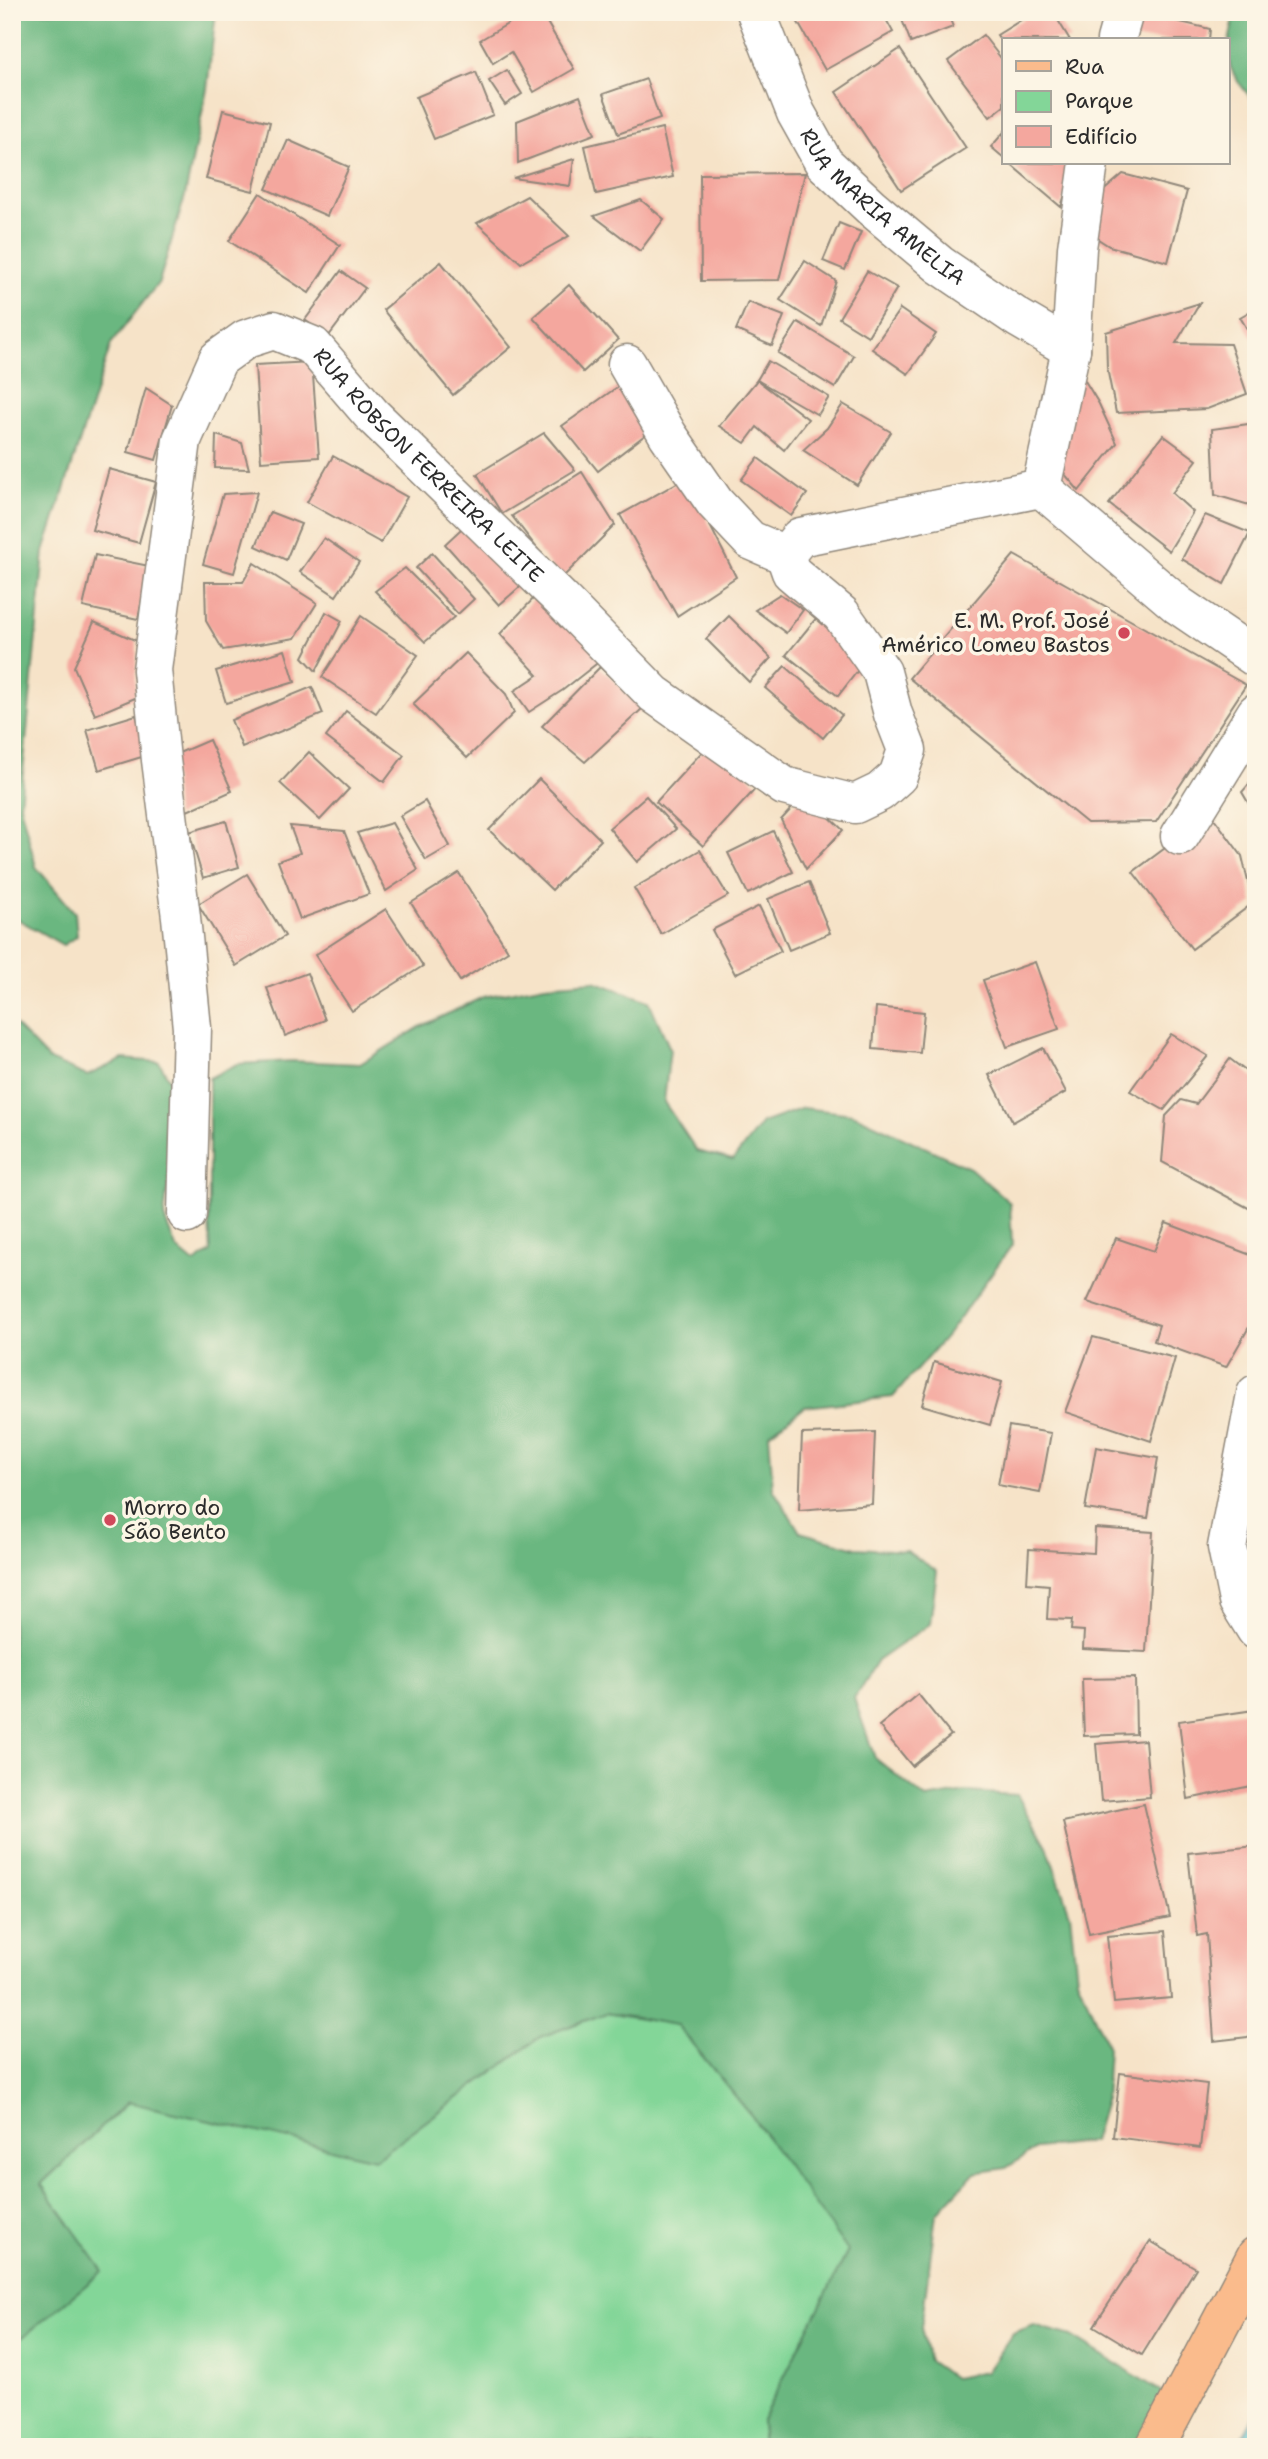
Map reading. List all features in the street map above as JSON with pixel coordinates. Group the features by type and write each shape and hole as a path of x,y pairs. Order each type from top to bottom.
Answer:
{"main road":[{"path":"1155,2447 1256,2256"}],"street":[{"name":"RUA MARIA AMELIA","path":"756,12 796,113 824,163 940,265 1018,318 1071,349"},
{"path":"1117,38 1124,12"},
{"path":"1041,488 1071,349 1077,248 1089,164"},
{"name":"RUA ROBSON FERREIRA LEITE","path":"187,1214 192,1028 152,670 182,440 218,359 246,339 274,330 313,346 372,415 561,599 654,694 784,786 855,804 880,792 898,776 907,750 893,714 882,673 841,614 791,572 785,555"},
{"path":"627,364 668,435 715,503 750,540 785,555 800,537 1041,488"},
{"path":"1041,488 1178,605 1256,658"},
{"path":"1180,836 1256,713"},
{"path":"1250,1613 1227,1547 1256,1394"}],"green space":[{"path":"12,12 216,12 207,89 185,196 159,282 111,344 44,552 20,805 36,867 75,913 77,936 63,945 12,916"},
{"path":"1236,12 1256,12 1256,104 1232,71 1230,38"},
{"path":"594,981 649,1001 670,1049 664,1102 697,1151 733,1160 762,1123 803,1108 853,1114 970,1168 1010,1203 1012,1245 948,1334 893,1397 804,1407 769,1434 773,1489 800,1532 856,1548 906,1551 937,1571 930,1624 877,1661 854,1698 875,1758 926,1799 966,1792 1017,1795 1047,1846 1070,1914 1077,1978 1108,2047 1105,2101 1093,2141 1037,2148 1006,2168 974,2173 936,2214 921,2328 929,2361 953,2378 986,2372 1013,2333 1034,2325 1071,2336 1167,2395 1140,2447 763,2447 761,2422 848,2251 751,2115 677,2025 606,2013 540,2037 375,2159 128,2102 41,2184 103,2271 12,2346 12,1022 49,1060 87,1076 123,1059 159,1062 178,1094 164,1217 176,1248 194,1263 211,1252 209,1078 237,1064 291,1061 360,1064 420,1027 483,997 545,985"},
{"path":"606,2013 677,2025 751,2115 849,2251 761,2422 763,2447 12,2447 12,2346 102,2271 41,2184 129,2102 375,2159 540,2037"}],"water":[{"path":"1256,2412 1256,2447 1237,2447"}],"building":[{"path":"528,12 541,12 574,69 534,92 511,52 493,63 480,40"},
{"path":"792,12 882,12 893,32 825,70"},
{"path":"899,12 947,12 953,27 911,43"},
{"path":"1034,12 1053,12 1069,38 1002,38 1002,42 997,35"},
{"path":"1138,12 1210,29 1209,38 1129,38"},
{"path":"983,35 1002,59 1002,108 990,117 948,61"},
{"path":"900,49 966,148 901,190 836,92"},
{"path":"507,70 522,94 505,105 489,81"},
{"path":"476,72 493,115 434,139 416,97"},
{"path":"646,79 660,119 618,134 603,94"},
{"path":"580,96 595,134 518,163 517,121"},
{"path":"223,110 270,122 253,191 206,179"},
{"path":"662,128 673,177 596,194 585,146"},
{"path":"1002,134 1002,156 991,147"},
{"path":"288,140 349,167 327,216 266,189"},
{"path":"574,159 570,186 513,178"},
{"path":"1010,164 1075,164 1061,207"},
{"path":"805,173 779,280 701,281 700,174"},
{"path":"1123,174 1187,191 1168,262 1109,246 1095,237 1100,194"},
{"path":"260,193 340,245 309,293 229,241"},
{"path":"527,196 569,236 521,263 477,223"},
{"path":"641,200 664,219 640,251 594,216"},
{"path":"839,223 861,232 845,270 823,261"},
{"path":"805,261 836,281 821,326 780,300"},
{"path":"441,262 511,347 453,395 383,310"},
{"path":"341,271 365,288 328,337 305,320"},
{"path":"867,271 897,288 868,336 839,318"},
{"path":"569,285 618,340 583,372 533,317"},
{"path":"748,302 784,316 772,346 736,330"},
{"path":"1200,303 1176,343 1230,344 1247,394 1207,409 1116,413 1107,368 1106,332"},
{"path":"1256,308 1256,344 1240,317"},
{"path":"900,309 936,334 908,374 872,349"},
{"path":"798,322 854,356 835,388 778,353"},
{"path":"768,361 829,397 818,415 757,380"},
{"path":"312,362 319,457 261,461 255,365"},
{"path":"1079,371 1099,404 1117,443 1079,491 1058,466"},
{"path":"757,380 808,419 784,450 757,427 745,443 719,426"},
{"path":"623,383 658,425 598,471 562,426"},
{"path":"146,388 172,405 156,460 128,452"},
{"path":"843,404 891,432 857,485 803,450 827,428"},
{"path":"1256,423 1256,507 1215,495 1212,429"},
{"path":"544,433 575,470 502,514 477,474"},
{"path":"216,435 242,443 249,469 215,468"},
{"path":"1163,435 1197,460 1172,493 1193,512 1169,551 1109,504"},
{"path":"333,456 407,497 381,543 307,502"},
{"path":"758,458 807,494 791,516 741,480"},
{"path":"109,469 156,482 139,543 92,530"},
{"path":"582,472 615,525 561,579 512,516"},
{"path":"686,478 736,577 677,616 620,515"},
{"path":"257,492 234,573 203,564 223,494"},
{"path":"270,512 301,524 286,560 256,546"},
{"path":"1205,515 1250,533 1224,584 1182,559"},
{"path":"475,516 530,578 499,605 445,544"},
{"path":"324,538 359,562 336,596 300,572"},
{"path":"432,553 474,599 458,614 416,568"},
{"path":"95,555 149,566 138,619 83,607"},
{"path":"1014,555 1246,685 1156,822 1087,823 909,678"},
{"path":"254,563 317,603 295,638 223,650 206,621 205,582 243,582"},
{"path":"405,568 454,617 425,642 375,591"},
{"path":"780,594 803,610 786,633 755,610"},
{"path":"534,598 605,657 563,690 529,712 514,691 538,675 500,634"},
{"path":"326,612 342,621 316,671 303,657"},
{"path":"361,616 418,655 376,713 322,677"},
{"path":"729,616 771,658 749,682 706,639"},
{"path":"818,616 869,656 838,696 786,655"},
{"path":"94,622 137,641 135,698 95,715 74,667"},
{"path":"285,650 295,682 226,703 216,671"},
{"path":"466,653 506,694 514,713 467,758 413,704"},
{"path":"785,666 842,715 823,738 765,688"},
{"path":"600,667 643,708 585,762 542,726"},
{"path":"312,687 323,714 242,747 231,720"},
{"path":"346,711 404,755 384,782 326,737"},
{"path":"136,715 148,755 99,770 87,730"},
{"path":"209,740 232,791 176,816 172,756"},
{"path":"712,741 759,785 703,846 656,802"},
{"path":"309,752 349,789 320,820 280,783"},
{"path":"1256,776 1256,816 1242,792"},
{"path":"539,779 601,840 552,890 489,830"},
{"path":"805,794 843,830 806,869 781,820"},
{"path":"646,796 676,829 637,862 609,828"},
{"path":"425,801 450,846 426,860 400,816"},
{"path":"1211,814 1242,856 1253,903 1192,949 1133,872"},
{"path":"226,821 239,867 203,878 189,832"},
{"path":"392,823 418,870 386,891 357,833"},
{"path":"290,826 344,831 369,894 300,919 278,861 300,853"},
{"path":"773,831 793,872 748,894 728,853"},
{"path":"700,850 728,896 661,934 634,888"},
{"path":"459,873 508,951 460,981 411,903"},
{"path":"247,874 285,936 236,966 198,904"},
{"path":"809,882 830,933 789,950 768,899"},
{"path":"759,906 781,951 735,974 712,930"},
{"path":"386,909 423,966 352,1011 315,955"},
{"path":"1035,962 1059,1029 1007,1047 983,980"},
{"path":"307,973 325,1020 285,1036 267,988"},
{"path":"876,1007 924,1012 920,1053 873,1049"},
{"path":"1171,1034 1208,1056 1164,1110 1130,1091"},
{"path":"1043,1048 1066,1092 1013,1122 989,1075"},
{"path":"1230,1059 1256,1079 1256,1212 1162,1162 1166,1116 1181,1100 1196,1104"},
{"path":"1166,1223 1256,1257 1256,1315 1226,1367 1154,1341 1159,1325 1087,1302 1116,1238 1154,1251"},
{"path":"1093,1337 1175,1358 1151,1441 1065,1412"},
{"path":"934,1362 1002,1382 990,1425 922,1405"},
{"path":"1009,1426 1051,1433 1040,1493 998,1485"},
{"path":"875,1432 872,1504 799,1510 802,1434"},
{"path":"1096,1447 1158,1458 1148,1518 1085,1509"},
{"path":"1095,1528 1153,1532 1146,1652 1083,1649 1084,1631 1071,1630 1072,1620 1047,1619 1049,1585 1027,1583 1029,1549 1094,1553"},
{"path":"1135,1678 1136,1734 1084,1736 1082,1679"},
{"path":"918,1694 951,1735 912,1766 879,1726"},
{"path":"1254,1710 1256,1785 1188,1799 1179,1721"},
{"path":"1145,1740 1150,1797 1101,1801 1096,1744"},
{"path":"1144,1804 1170,1917 1089,1934 1063,1822"},
{"path":"1256,1846 1256,2036 1214,2041 1207,1934 1197,1936 1188,1853"},
{"path":"1165,1931 1171,1998 1114,2003 1107,1936"},
{"path":"1120,2073 1207,2084 1200,2148 1113,2137"},
{"path":"1150,2241 1196,2268 1142,2355 1094,2326"}],"place":[{"name":"E. M. Prof. José Américo Lomeu Bastos","path":"1124,633"},
{"name":"Morro do São Bento","path":"110,1520"}]}
